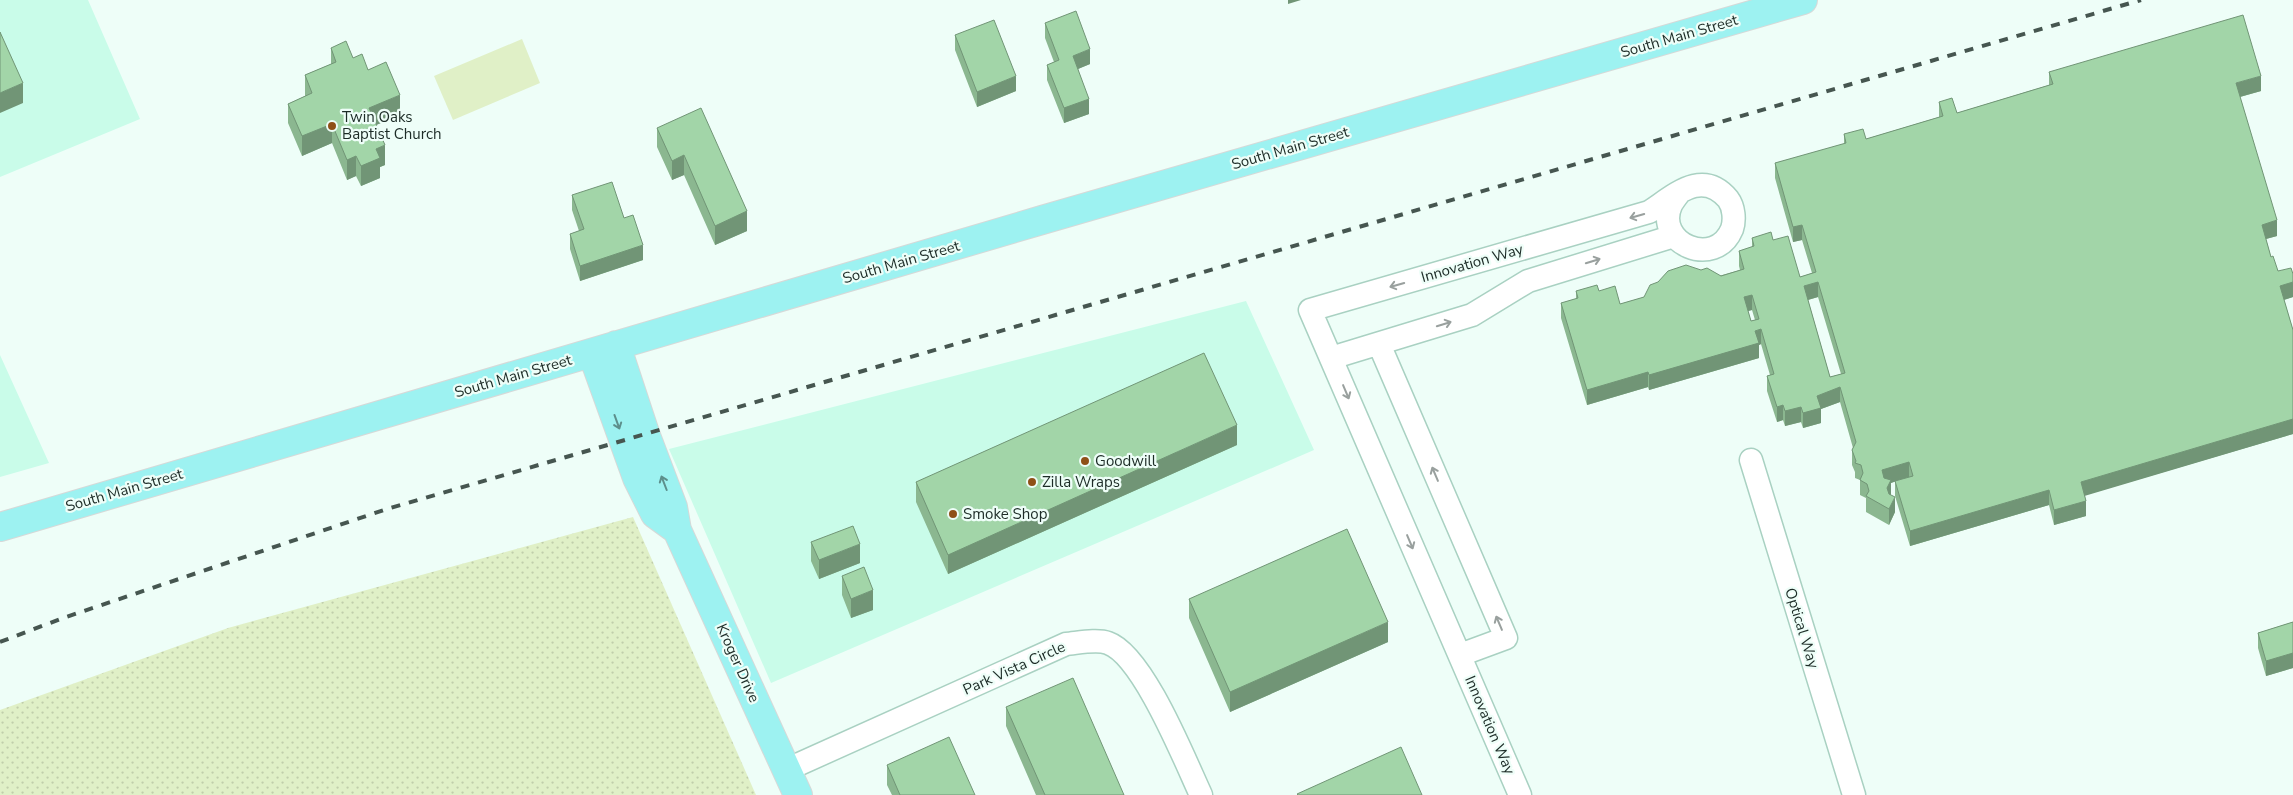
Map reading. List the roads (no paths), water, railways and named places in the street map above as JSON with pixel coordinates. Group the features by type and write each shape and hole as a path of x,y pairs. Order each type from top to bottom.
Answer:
{"main road":[{"name":"South Main Street","path":"0,526 1804,0"},
{"name":"Kroger Drive","path":"604,349 637,478 655,514 677,530 798,795"}],"street":[{"path":"1700,184 1711,186 1721,191 1730,202 1734,213 1733,224 1724,241 1708,249 1692,249 1682,244 1674,236 1668,216 1671,205 1680,192 1689,186 1700,184"},
{"name":"Innovation Way","path":"1520,795 1310,310 1649,212 1680,192"},
{"path":"1331,358 1472,315 1528,281 1674,236"},
{"path":"1378,344 1506,638 1460,655"},
{"name":"Optical Way","path":"1751,460 1854,795"},
{"name":"Park Vista Circle","path":"786,770 1066,644 1107,643 1121,650 1144,679 1200,795"}],"railway":[{"path":"0,642 63,618 387,509 2141,0"}],"place":[{"name":"Twin Oaks Baptist Church","path":"332,126"},
{"name":"Goodwill","path":"1085,461"},
{"name":"Zilla Wraps","path":"1032,482"},
{"name":"Smoke Shop","path":"953,514"}]}
